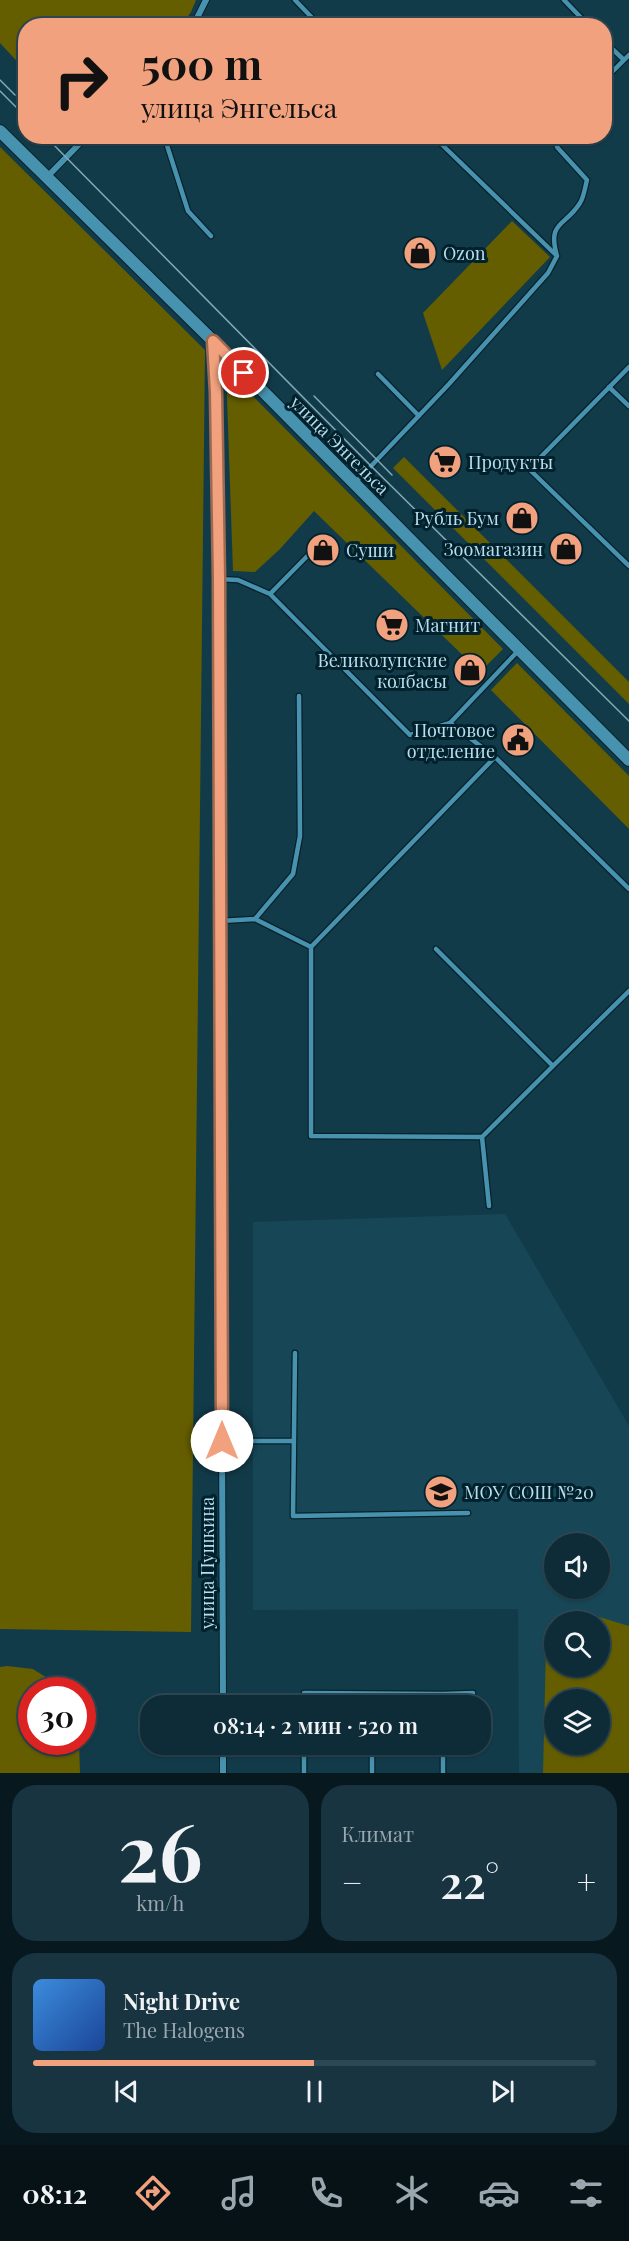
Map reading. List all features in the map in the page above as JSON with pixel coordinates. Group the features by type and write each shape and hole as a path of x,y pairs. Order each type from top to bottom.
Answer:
{"main road":[{"name":"улица Энгельса","path":"0,131 213,341 629,760"}],"street":[{"path":"197,18 206,0"},
{"path":"46,178 79,144"},
{"name":"улица Пушкина","path":"213,341 219,579 223,1695"},
{"path":"223,1755 223,1773"}],"lane":[{"path":"295,0 312,18"},
{"path":"564,0 581,18"},
{"path":"612,49 624,60"},
{"path":"612,72 629,55"},
{"path":"167,144 188,211 211,236"},
{"path":"441,144 557,256"},
{"path":"353,484 419,416 548,273 557,256 552,240 559,224 580,203 587,180 557,144"},
{"path":"629,367 529,470 629,566"},
{"path":"378,374 419,416"},
{"path":"609,387 629,406"},
{"path":"270,594 324,539"},
{"path":"219,579 238,580 270,594 410,735 450,723 519,650"},
{"path":"255,919 293,874 300,836 299,696"},
{"path":"450,723 495,757 629,889"},
{"path":"495,757 311,947 311,1136 482,1137 629,991"},
{"path":"220,921 255,919 311,947"},
{"path":"436,949 553,1066"},
{"path":"482,1137 489,1206"},
{"path":"295,1353 293,1516 468,1514"},
{"path":"222,1441 294,1441"},
{"path":"304,1695 304,1693 473,1693"},
{"path":"304,1755 304,1773"},
{"path":"372,1755 372,1773"},
{"path":"443,1755 443,1773"}],"shaded area":[{"path":"0,0 196,0 187,18 18,18 18,62 0,43"},
{"path":"0,147 205,350 191,1632 0,1629"},
{"path":"512,221 550,257 442,370 423,313"},
{"path":"226,369 503,649 480,672 314,511 280,549 255,572 233,571"},
{"path":"404,457 629,682 629,704 393,468"},
{"path":"517,663 629,776 629,829 491,690"},
{"name":"МОУ СОШ №20","path":"505,1214 629,1426 629,1773 519,1773 518,1609 253,1610 253,1222"},
{"path":"610,1620 629,1626 629,1773 543,1773 544,1731 544,1755 610,1755 610,1689 545,1689 545,1677 610,1677"},
{"path":"0,1667 33,1669 46,1677 18,1677 18,1755 79,1755 80,1773 0,1773"}],"tram line":[{"path":"0,80 15,95"},
{"path":"0,91 18,109"},
{"path":"53,144 371,466 629,721"},
{"path":"314,396 392,475"}],"place":[{"name":"Ozon","path":"420,253"},
{"name":"Продукты","path":"445,462"},
{"name":"Рубль Бум","path":"522,518"},
{"name":"Зоомагазин","path":"566,549"},
{"name":"Суши","path":"323,550"},
{"name":"Магнит","path":"392,625"},
{"name":"Великолупские колбасы","path":"470,670"},
{"name":"Почтовое отделение","path":"518,740"},
{"name":"МОУ СОШ №20","path":"441,1492"}],"route":[{"path":"222,1441 219,579 213,341 244,373"}]}
